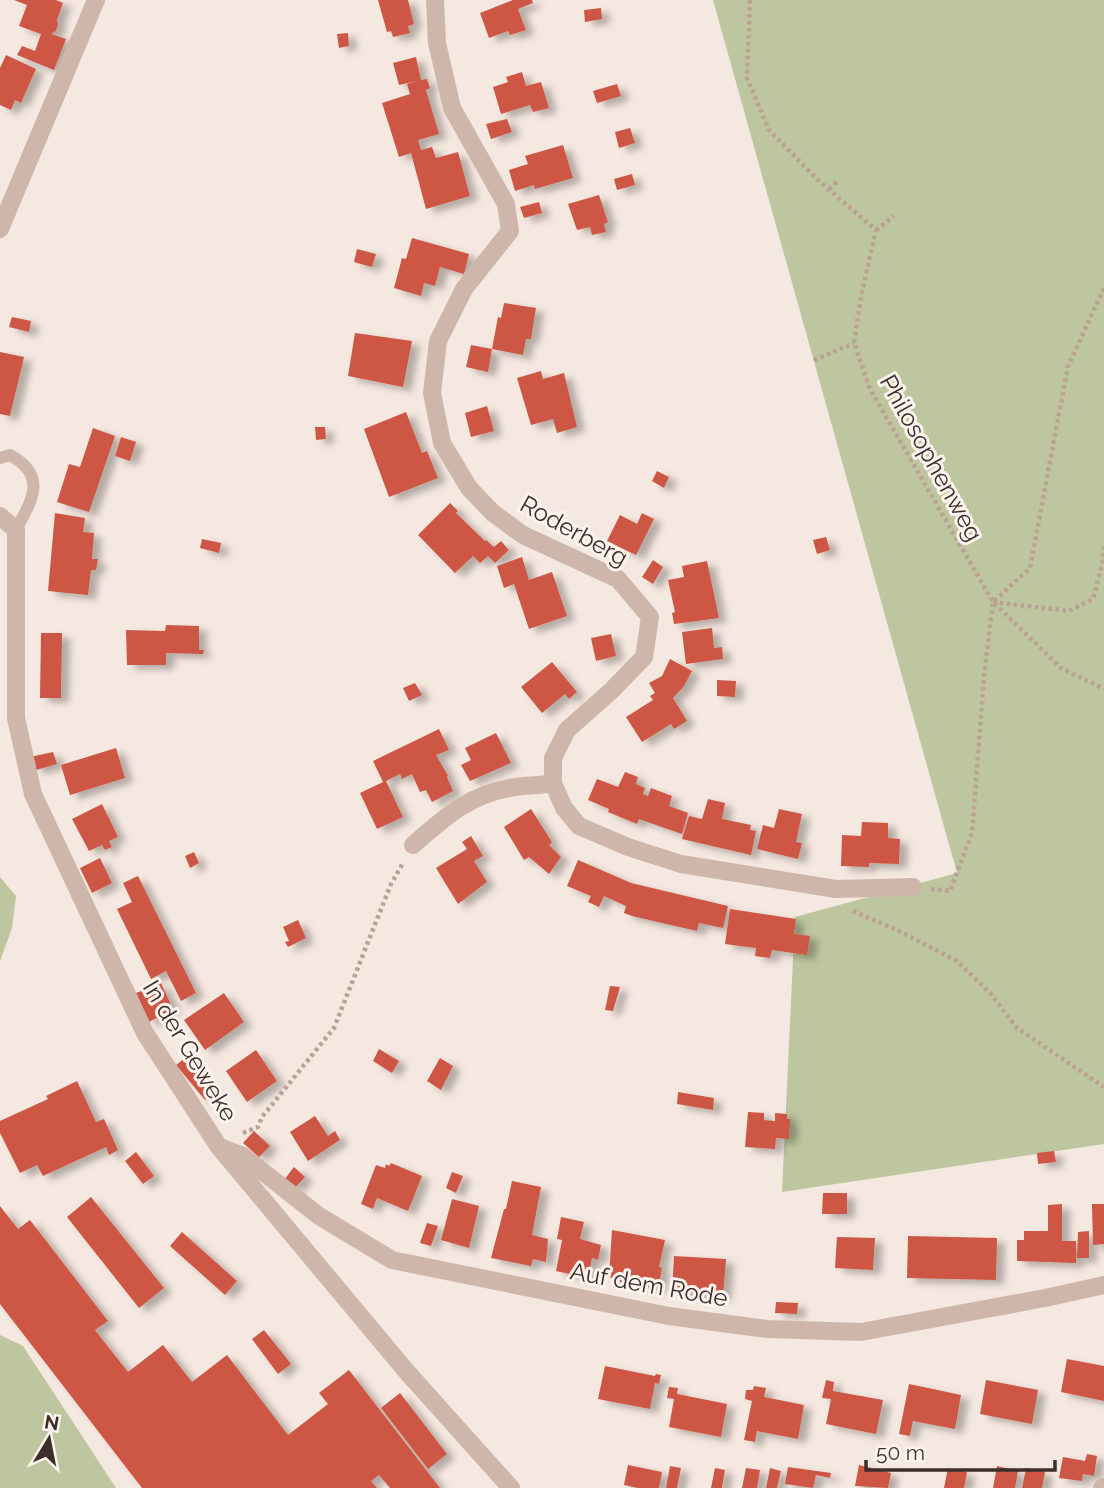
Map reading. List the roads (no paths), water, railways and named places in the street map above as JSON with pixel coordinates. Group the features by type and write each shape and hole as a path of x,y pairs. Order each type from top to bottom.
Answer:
{"street":[{"path":"0,229 96,0"},
{"name":"Roderberg","path":"435,0 437,43 452,108 506,204 510,231 464,289 438,341 432,393 442,443 469,488 493,513 523,534 618,579 650,617 644,657 611,691 566,730 553,758 553,783"},
{"path":"0,516 16,530"},
{"name":"In der Geweke","path":"16,530 16,718 33,794 145,1032 219,1147 407,1372 511,1488"},
{"path":"413,845 454,809 485,794 553,783 564,808 579,826 628,847 681,863 836,889 913,887"},
{"name":"Auf dem Rode","path":"219,1147 243,1156 320,1216 393,1260 669,1316 767,1329 862,1332 1045,1298 1104,1284"}],"lane":[{"path":"0,458 10,455 24,463 31,474 34,488 29,506 16,530"}]}
